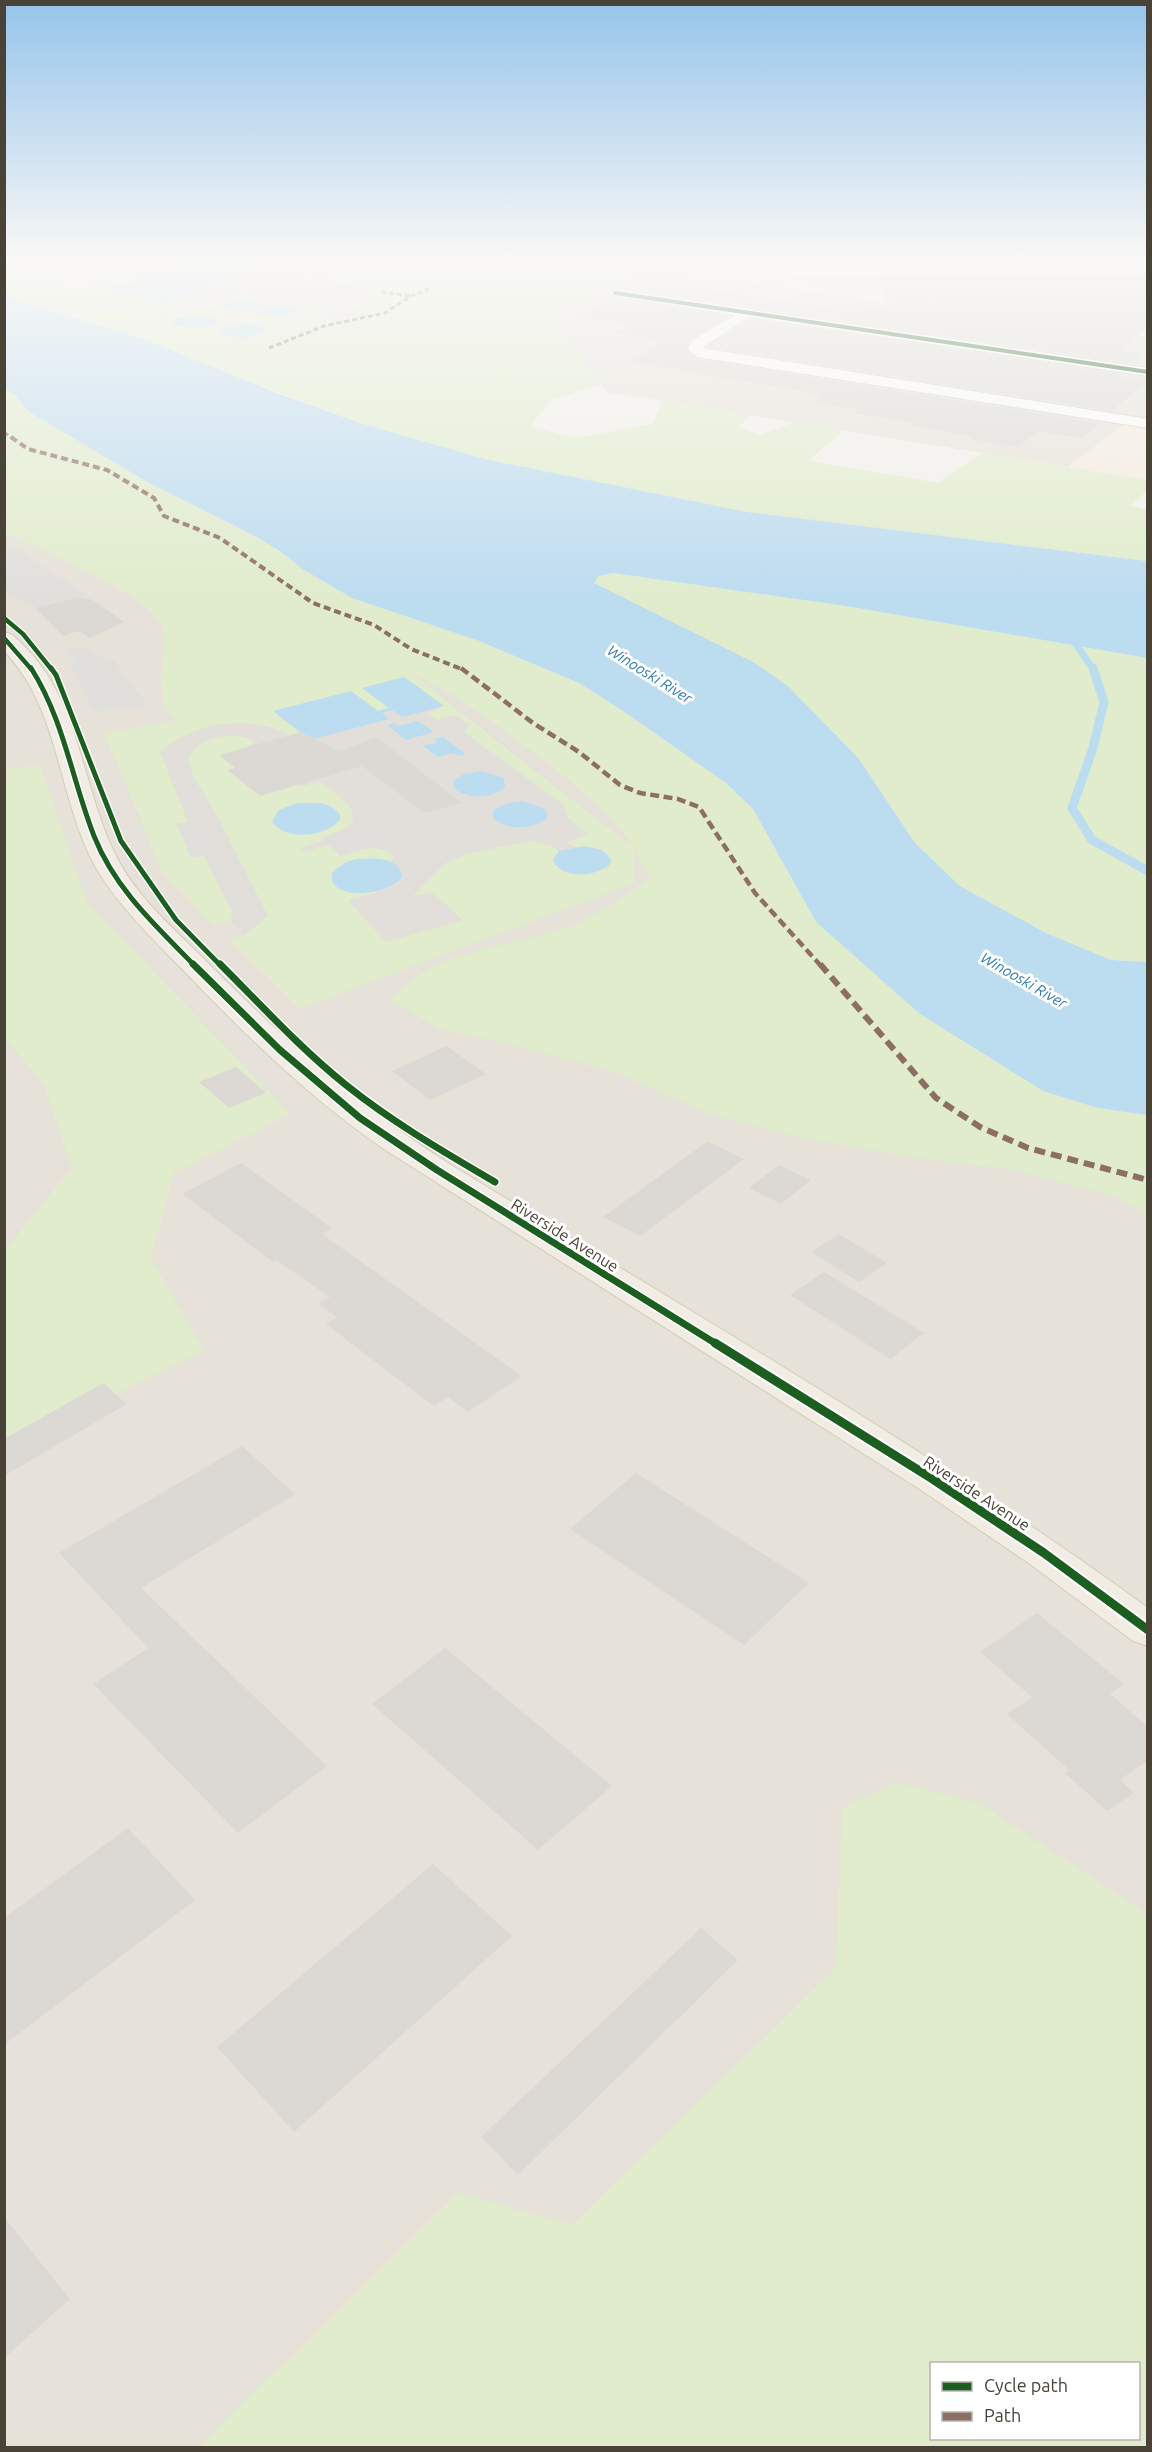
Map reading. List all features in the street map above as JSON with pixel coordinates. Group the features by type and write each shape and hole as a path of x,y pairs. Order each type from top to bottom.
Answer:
{"main road":[{"name":"Riverside Avenue","path":"4,638 30,664 53,703 92,829 107,865 127,894 230,1002 337,1100 378,1132 437,1170 960,1497 1078,1577 1148,1630"}],"street":[{"path":"813,371 1148,424"}],"shaded area":[{"path":"590,371 1147,371 1147,419 1134,417 1068,467 607,392"},
{"path":"4,389 1098,1108 1147,1115 1147,2447 5,2447"},
{"path":"1134,417 1147,419 1147,480 1068,467"},
{"path":"15,548 88,595 35,608 5,592 4,551"},
{"path":"88,648 96,655 114,661 148,706 94,711 70,664 77,661 62,649"},
{"path":"407,671 487,730 634,848 634,883 300,1009 231,921 205,914 144,833 104,733 236,711"},
{"path":"200,820 218,854 191,857 176,824"},
{"path":"378,822 398,839 340,856 321,838"}],"green space":[{"path":"223,371 591,371 601,384 550,400 531,426 575,438 653,424 662,401 751,415 738,427 759,435 795,422 844,430 808,461 939,483 981,453 1147,480 1147,491 1130,506 1147,510 1147,561 746,512 489,460 363,424"},
{"path":"4,389 14,395 28,411 149,483 253,535 280,551 302,569 352,598 479,641 579,683 726,783 753,809 816,922 1044,1091 1098,1108 1147,1115 1147,1215 1116,1197 1020,1171 911,1157 792,1136 704,1112 618,1073 501,1042 441,1030 391,1000 407,984 445,961 566,928 603,909 650,879 635,850 634,883 300,1009 230,941 244,936 268,916 217,815 194,778 188,759 193,751 208,740 236,736 254,741 235,768 228,770 292,785 320,783 330,788 349,806 353,813 350,824 338,832 321,838 323,841 300,848 304,852 328,845 340,856 374,848 393,856 391,862 381,859 337,867 331,879 360,893 383,891 348,900 386,942 463,920 432,892 413,896 446,863 466,854 530,841 551,846 559,851 553,859 554,864 564,871 581,874 606,868 611,859 601,850 578,847 567,842 588,834 567,817 563,804 465,733 464,731 470,725 455,715 437,720 427,714 443,706 363,688 390,708 378,711 274,711 310,740 302,742 267,727 248,723 230,723 193,732 160,752 188,822 177,824 190,857 204,856 232,911 231,921 213,926 162,872 104,733 177,720 164,709 161,677 164,641 159,622 149,610 112,585 5,533","holes":["411,673 463,702 532,751 596,804 633,847","310,802 330,806 340,814 340,819 287,806"]},
{"path":"613,573 846,606 1147,658 1147,962 1111,960 1046,933 960,886 915,843 859,759 594,583 599,576"},
{"path":"40,764 87,902 290,1114 174,1173 151,1258 204,1351 5,1447 4,1252 72,1167 44,1085 5,1038 5,770"},
{"path":"896,1782 979,1803 1147,1914 1147,2447 199,2447 457,2193 573,2224 836,1968 842,1808"}],"water":[{"name":"Winooski River","path":"5,371 224,371 363,424 489,460 747,512 1147,561 1147,658 846,606 613,573 599,576 594,583 755,663 789,687 859,759 915,843 960,886 1046,933 1111,960 1147,962 1147,1115 1098,1108 1043,1091 920,1014 816,922 753,809 726,783 620,709 579,683 479,641 352,598 302,569 280,551 253,535 149,483 28,411 15,395 5,389"},
{"path":"404,677 444,706 402,717 392,710 382,713 389,719 310,740 273,711 351,691 378,711 389,708 362,688"},
{"path":"418,721 434,732 406,740 387,725 395,723 398,726"},
{"path":"443,737 466,754 458,756 454,753 438,757 423,746 437,742 434,739"},
{"path":"482,771 504,778 505,787 486,796 471,796 453,787 454,780 464,774"},
{"path":"523,801 546,809 547,818 527,827 512,827 493,818 494,810 505,804"},
{"path":"298,803 321,803 330,806 340,814 340,819 326,830 306,835 286,832 278,828 272,821 279,810"},
{"path":"585,846 602,850 611,859 610,864 597,872 580,874 563,871 553,860 559,851"},
{"path":"357,859 391,862 401,870 402,877 395,883 373,892 360,893 339,889 333,882 332,873 346,862"}],"building":[{"path":"688,371 775,371 1099,423 1082,438 1038,431 1018,447 969,439 973,436 854,413 859,410 812,402 821,396 805,394 807,392"},
{"path":"862,371 1103,371 1147,381 1112,411"},
{"path":"80,597 93,600 124,622 90,638 79,631 63,636 35,608"},
{"path":"301,732 351,757 342,751 376,737 462,803 425,813 362,766 260,796 227,770 235,768 219,755"},
{"path":"447,1046 486,1074 430,1100 392,1071"},
{"path":"236,1067 266,1093 229,1108 199,1082"},
{"path":"708,1141 744,1159 640,1236 603,1217"},
{"path":"241,1163 332,1228 322,1234 522,1376 468,1412 448,1397 434,1406 382,1367 326,1324 337,1317 318,1304 330,1297 276,1260 273,1262 182,1194"},
{"path":"779,1165 811,1180 781,1204 749,1188"},
{"path":"839,1234 887,1263 859,1282 811,1252"},
{"path":"824,1272 924,1333 890,1359 790,1295"},
{"path":"103,1383 127,1404 4,1476 4,1439"},
{"path":"242,1446 295,1494 141,1588 327,1766 238,1833 93,1684 148,1648 59,1553"},
{"path":"636,1473 809,1583 744,1645 570,1529"},
{"path":"1037,1613 1124,1684 1110,1694 1148,1727 1148,1760 1120,1780 1134,1793 1107,1811 1065,1773 1069,1770 1007,1714 1032,1697 980,1652"},
{"path":"445,1648 612,1786 538,1850 372,1704"},
{"path":"128,1828 195,1900 4,2045 4,1918"},
{"path":"433,1864 512,1936 294,2132 217,2047"},
{"path":"701,1928 738,1960 518,2175 481,2137"},
{"path":"4,2217 70,2299 4,2358"}],"waterway":[{"path":"1069,635 1093,669"},
{"path":"1093,669 1104,702 1093,748 1072,808 1092,840 1148,871"}],"marked path":[{"path":"4,432 28,449 107,470 154,498 164,516 220,538 313,603 374,625 411,649 463,669 533,723 579,752 620,785 640,793 678,799 699,807 755,893 800,940 850,1002 936,1098 980,1127 1028,1148 1148,1180"}],"cycle path":[{"path":"4,618 23,634 56,675 121,841 176,920 290,1035 346,1085 428,1143 495,1182"},
{"path":"4,638 27,661 43,687 56,716 94,837 117,880 168,940 262,1033 317,1083 348,1109 437,1170 931,1478 1044,1553 1148,1630"}]}
